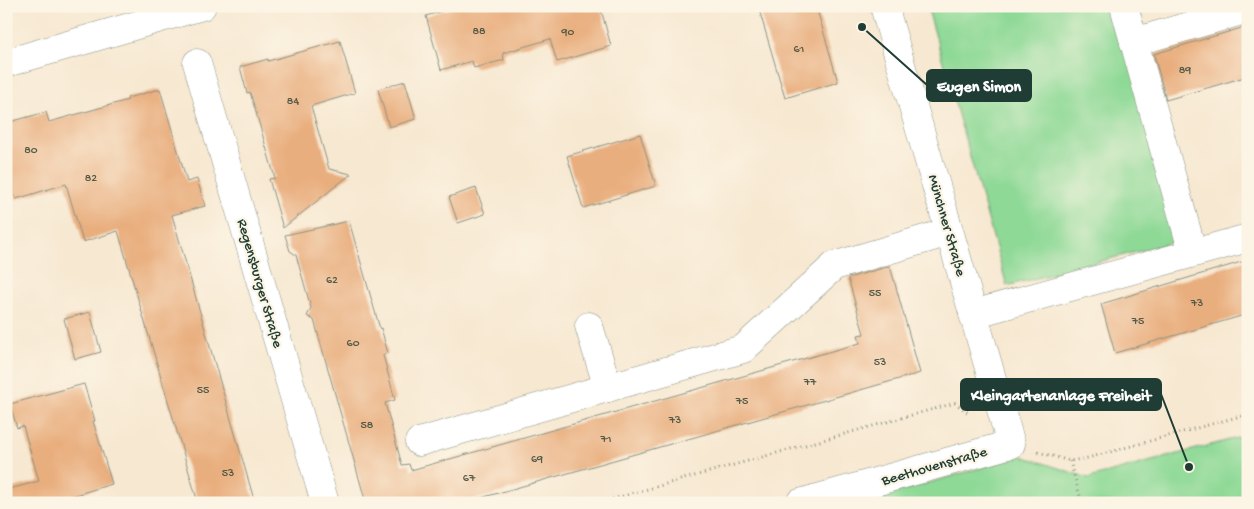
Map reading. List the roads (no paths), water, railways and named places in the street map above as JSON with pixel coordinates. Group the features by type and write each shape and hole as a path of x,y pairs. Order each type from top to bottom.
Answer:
{"street":[{"path":"6,63 202,6"},
{"name":"Münchner Straße","path":"884,6 1011,444"},
{"path":"1124,6 1193,253"},
{"path":"1134,42 1248,9"},
{"name":"Regensburger Straße","path":"197,62 325,503"},
{"path":"419,442 743,349 834,266 950,232"},
{"path":"973,314 1248,238"},
{"path":"589,326 608,388"},
{"name":"Beethovenstraße","path":"800,503 1011,444"}],"place":[{"name":"Eugen Simon","path":"862,27"},
{"name":"Kleingartenanlage Freiheit","path":"1189,467"}]}
